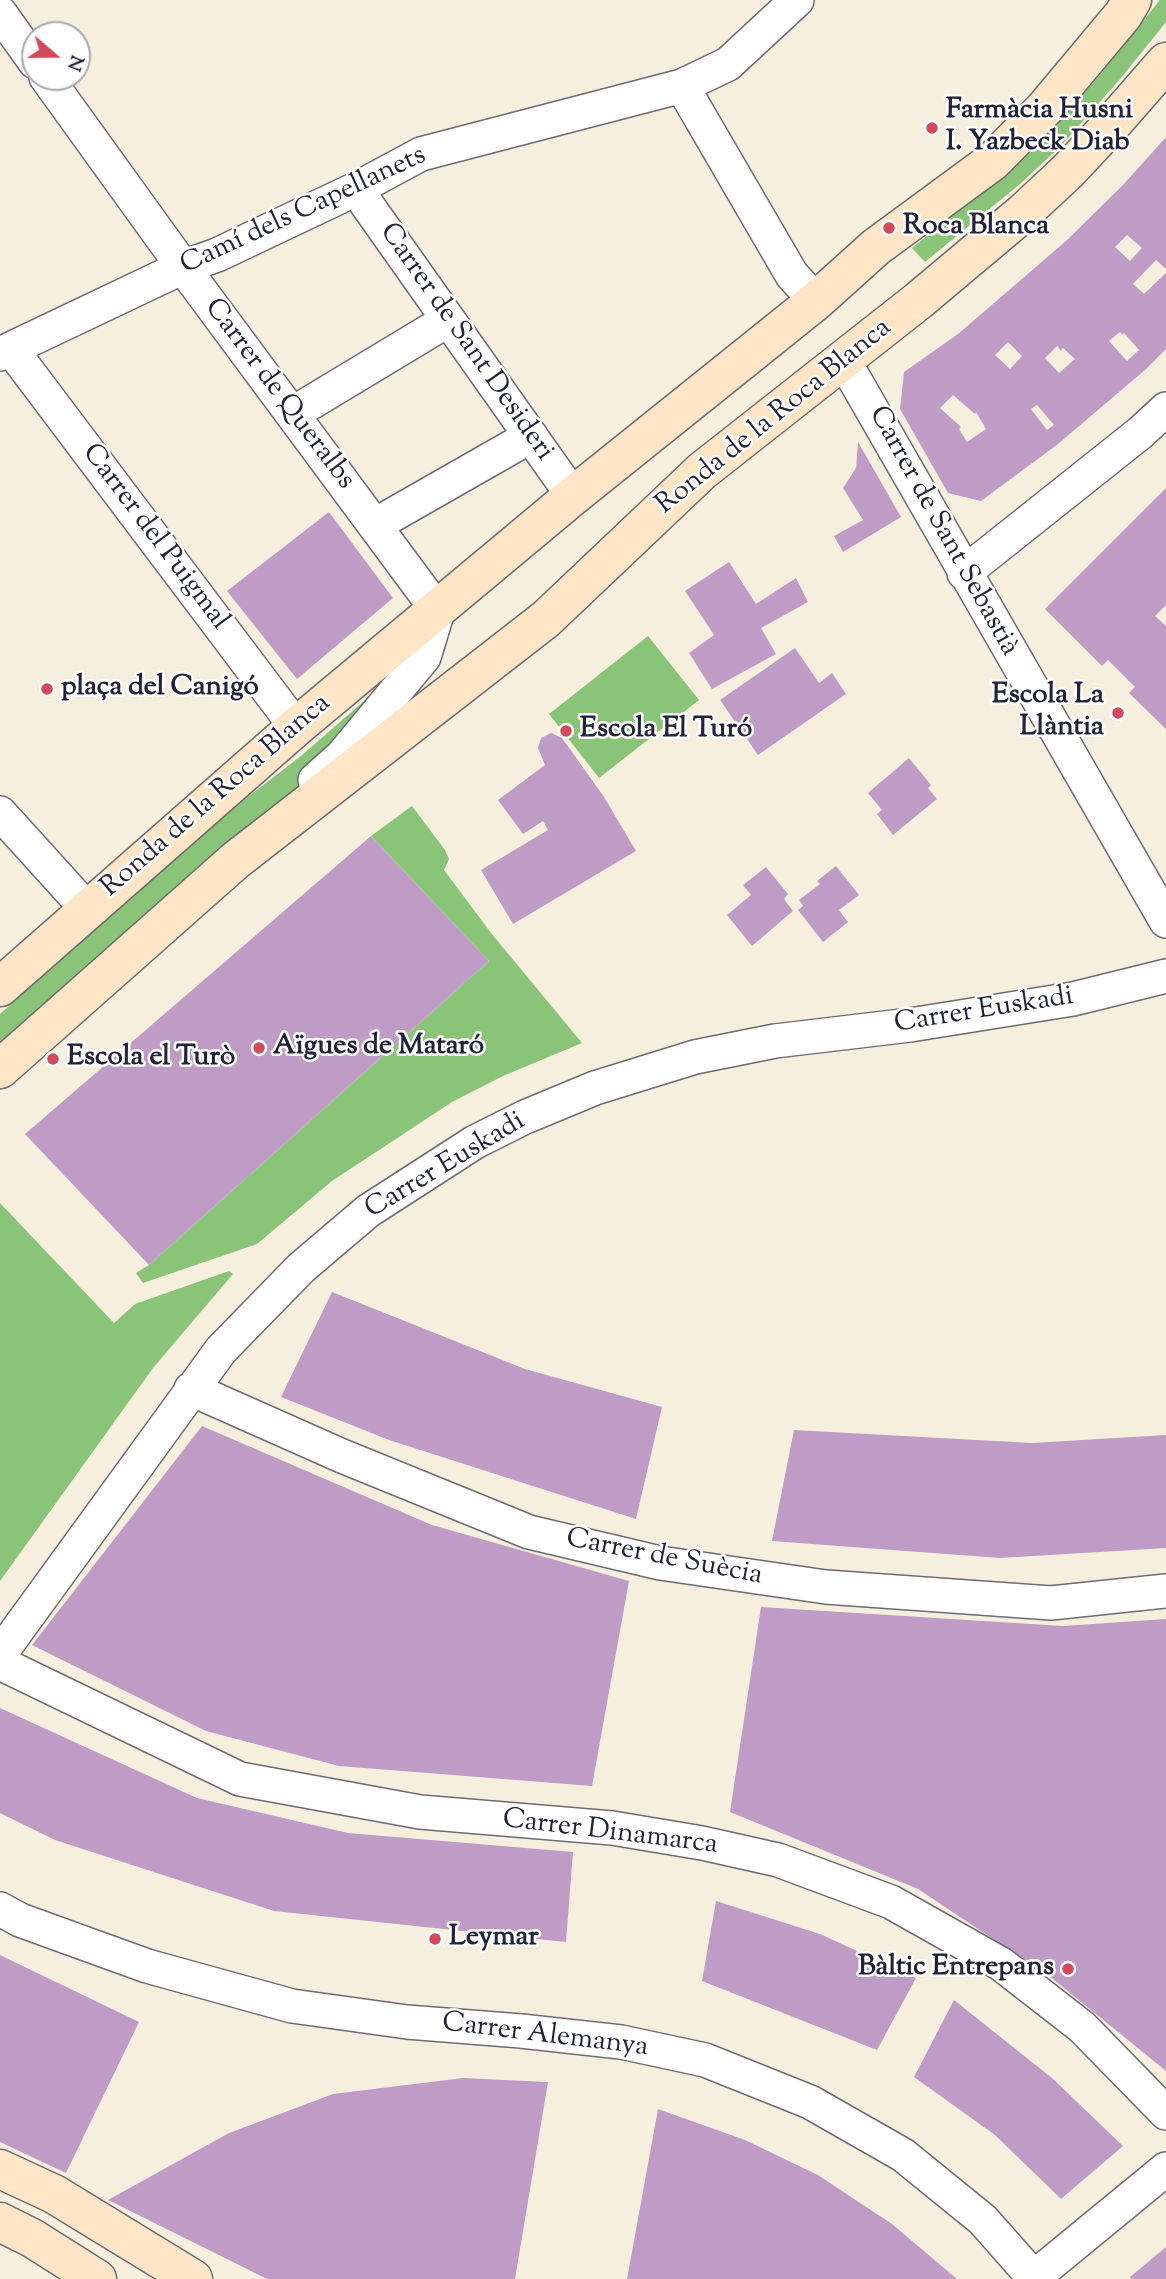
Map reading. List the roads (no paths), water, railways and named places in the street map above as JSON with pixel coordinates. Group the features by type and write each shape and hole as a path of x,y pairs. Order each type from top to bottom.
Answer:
{"street":[{"name":"Camí dels Capellanets","path":"6,351 183,267 217,255 356,189 421,154 682,86 729,64 797,0"},
{"name":"Ronda de la Roca Blanca","path":"0,987 296,727 573,496 816,301 876,247 993,161 1046,107 1123,15 1132,0"},
{"path":"0,13 21,42"},
{"name":"Ronda de la Roca Blanca","path":"236,860 546,619 702,471 918,301 1050,187 1111,125 1166,62"},
{"path":"682,86 792,275 816,301"},
{"name":"Carrer de Queralbs","path":"56,91 438,611"},
{"name":"Carrer de Sant Desideri","path":"356,189 573,496"},
{"path":"292,414 448,320"},
{"name":"Carrer del Puigmal","path":"6,351 296,727"},
{"name":"Carrer de Sant Sebastià","path":"844,361 1166,921"},
{"path":"964,573 1140,433 1166,409"},
{"path":"375,525 531,436"},
{"name":"Ronda de la Roca Blanca","path":"0,1069 236,860 342,756 425,657 438,611"},
{"path":"0,813 87,909"},
{"name":"Carrer Euskadi","path":"0,1654 221,1350 301,1268 368,1210 475,1142 525,1117 595,1088 695,1057 775,1041 910,1025 1073,999 1166,976"},
{"name":"Carrer de Suècia","path":"191,1389 342,1456 528,1532 660,1563 826,1587 1051,1603 1166,1591"},
{"name":"Carrer Dinamarca","path":"0,1663 240,1779 420,1812 612,1828 702,1843 778,1860 891,1902 1001,1964 1082,2028 1166,2113"},
{"name":"Carrer Alemanya","path":"0,1909 20,1920 147,1966 292,2006 407,2022 621,2042 705,2060 810,2102 903,2155 983,2220 1034,2278"},
{"path":"0,2169 54,2194 193,2279"},
{"path":"1034,2278 1166,2169"},
{"path":"0,2222 32,2238 97,2279"}],"place":[{"name":"Farmàcia Husni I. Yazbeck Diab","path":"932,128"},
{"name":"Roca Blanca","path":"889,228"},
{"name":"plaça del Canigó","path":"47,689"},
{"name":"Escola La Llàntia","path":"1118,713"},
{"name":"Escola El Turó","path":"566,731"},
{"name":"Aïgues de Mataró","path":"259,1048"},
{"name":"Escola el Turò","path":"53,1059"},
{"name":"Leymar","path":"435,1939"},
{"name":"Bàltic Entrepans","path":"1068,1969"}]}
